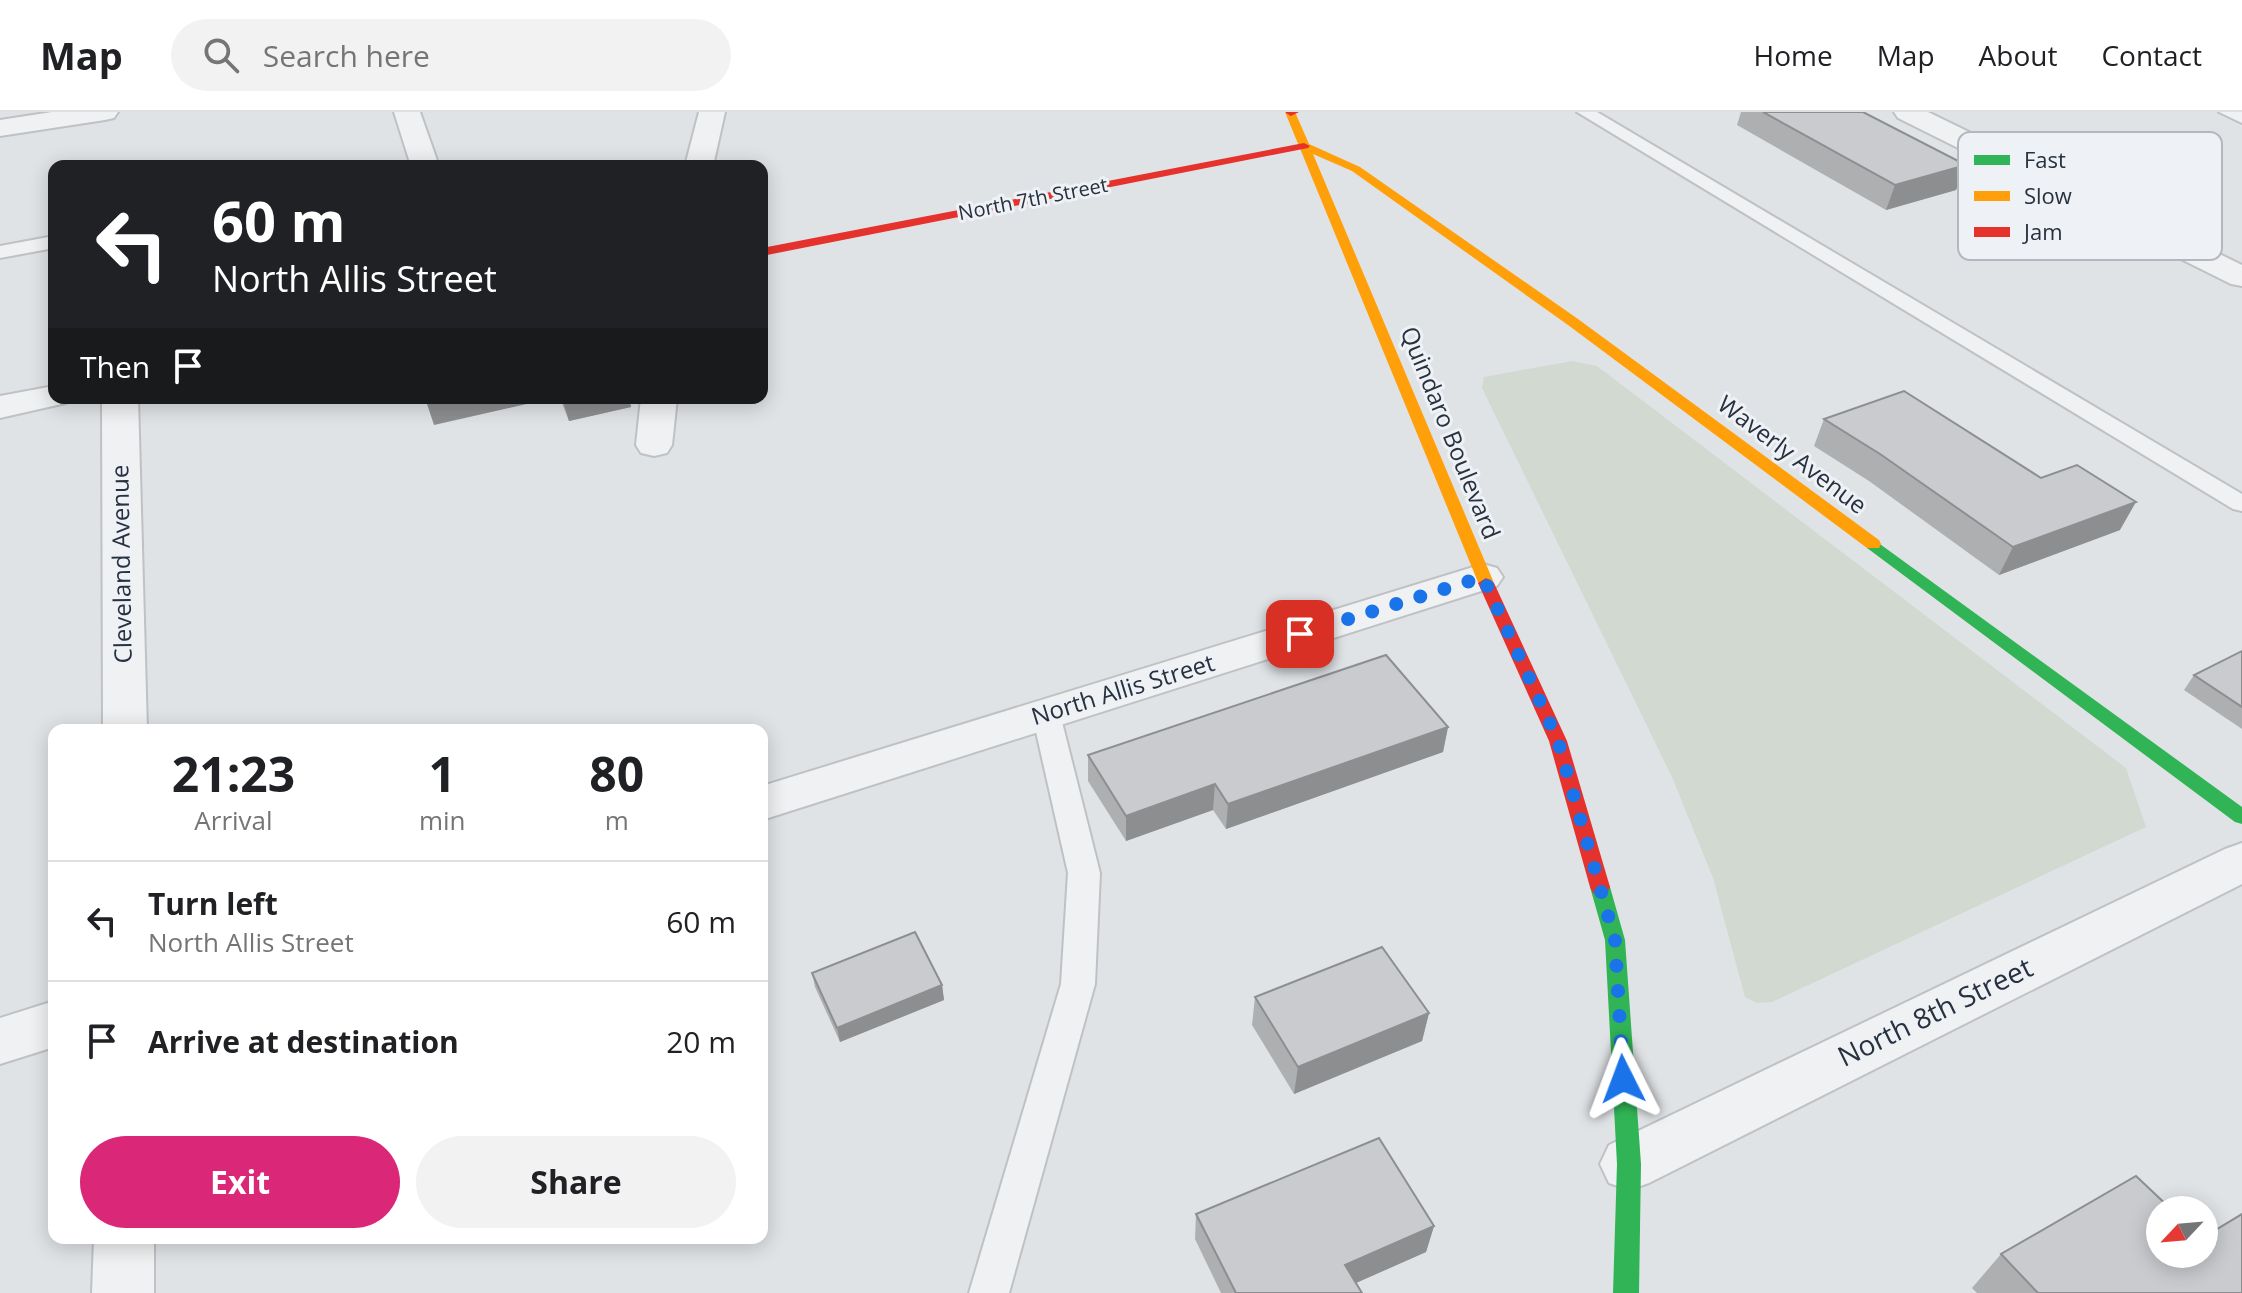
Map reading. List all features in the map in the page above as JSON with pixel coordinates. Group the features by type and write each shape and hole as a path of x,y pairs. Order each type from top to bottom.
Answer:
{"street":[{"path":"0,128 105,112"},
{"path":"407,112 423,160"},
{"path":"700,160 712,112"},
{"name":"Quindaro Boulevard","path":"1292,112 1483,577 1558,741 1615,940 1629,1164 1626,1293"},
{"path":"1907,112 1958,137"},
{"name":"North 7th Street","path":"768,251 1304,146"},
{"name":"Waverly Avenue","path":"1304,146 1356,169 1573,322 2242,817"},
{"path":"2207,260 2242,277"},
{"path":"0,407 48,397"},
{"name":"Cleveland Avenue","path":"120,404 125,724"},
{"path":"654,445 658,404"},
{"name":"North Allis Street","path":"768,801 1483,577"},
{"name":"North 8th Street","path":"1629,1164 2242,862"},
{"path":"0,1041 48,1026"},
{"path":"123,1293 124,1244"}],"lane":[{"path":"1585,112 2242,504"},
{"path":"2227,112 2242,118"},
{"path":"0,252 48,243"},
{"path":"989,1293 1078,984 1084,873 1046,714"}],"shaded area":[{"path":"1572,361 1597,366 2126,768 2146,827 1772,1002 1757,1003 1745,997 1713,878 1672,777 1482,388 1484,377"}],"building":[{"path":"1763,112 1863,112 1958,161 1958,167 1895,185"},
{"path":"1904,391 2041,478 2077,465 2136,502 2013,547 1880,454 1824,419"},
{"path":"2242,651 2242,707 2194,675"},
{"path":"1386,655 1448,727 1228,804 1215,784 1126,816 1088,755"},
{"path":"915,932 942,985 837,1028 812,973"},
{"path":"1382,947 1429,1013 1298,1067 1255,997"},
{"path":"1379,1138 1434,1226 1345,1265 1362,1293 1236,1293 1196,1214"},
{"path":"2136,1176 2157,1196 2146,1196 2146,1268 2218,1268 2218,1229 2242,1214 2242,1293 2038,1293 2001,1254"}],"traffic: fast":[{"path":"1873,544 2242,817"},
{"path":"1600,887 1615,940 1629,1164 1626,1293"}],"traffic: slow":[{"path":"1290,112 1486,583"},
{"path":"1304,146 1356,169 1573,322 1873,544"}],"traffic: jam":[{"path":"768,251 1304,146"},
{"path":"1486,583 1558,741 1600,887"}],"route":[{"path":"1300,634 1483,577 1558,741 1615,940 1623,1079"}]}
